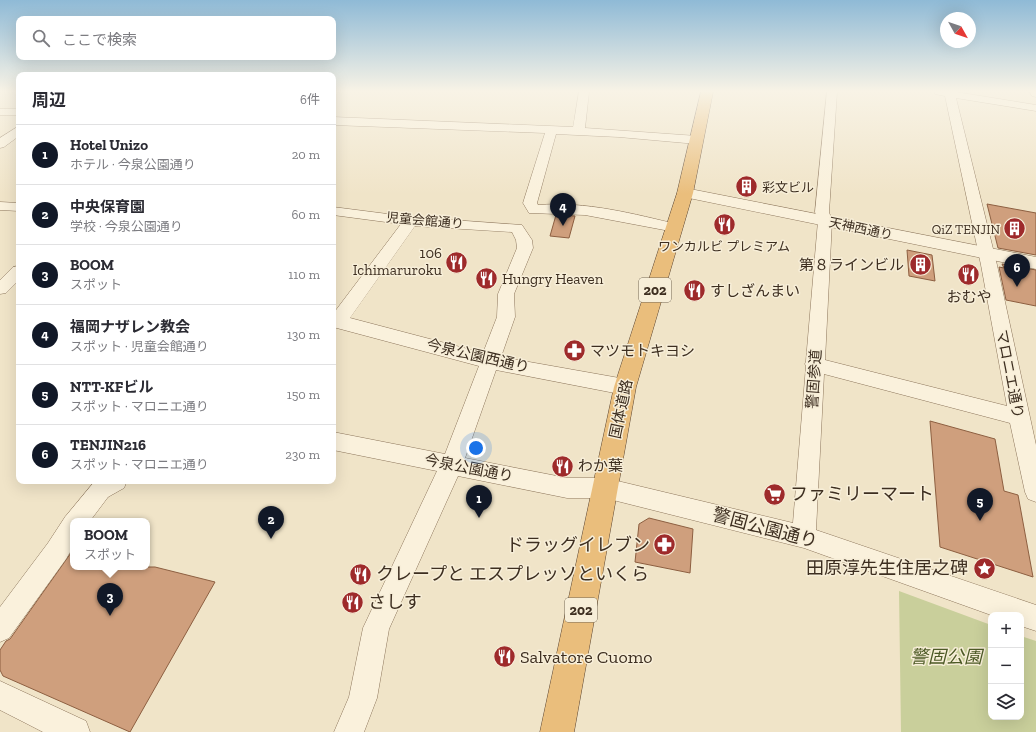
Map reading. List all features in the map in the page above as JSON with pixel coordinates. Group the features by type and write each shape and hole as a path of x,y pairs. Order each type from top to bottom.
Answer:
{"highway":[{"name":"国体道路","path":"557,732 625,386 675,228 685,193 700,126"}],"street":[{"path":"435,126 578,132 697,140"},
{"path":"578,132 579,126"},
{"name":"警固参道","path":"804,537 814,364 825,221 822,212 829,126"},
{"name":"マロニエ通り","path":"953,126 986,255 1036,492"},
{"path":"0,144 16,132"},
{"path":"534,210 530,203 551,132"},
{"name":"天神西通り","path":"685,193 986,255 1036,263"},
{"path":"0,206 16,207"},
{"path":"349,732 363,698 376,628 452,464 506,317 506,294 525,248 524,240 517,228 534,210 549,208 571,209 675,228"},
{"name":"児童会館通り","path":"336,211 412,221 517,228"},
{"path":"336,320 412,221"},
{"name":"今泉公園西通り","path":"336,321 490,362 625,386"},
{"path":"814,364 1019,416"},
{"name":"今泉公園通り","path":"336,442 567,488 605,488"},
{"path":"78,518 100,490 111,484"},
{"name":"警固公園通り","path":"605,488 804,537 1036,618"},
{"path":"0,629 57,551 70,530"},
{"path":"0,695 75,732"}],"green space":[{"name":"警固公園","path":"899,591 988,624 988,720 1024,720 1024,637 1036,641 1036,732 901,732"}],"building":[{"name":"QiZ TENJIN","path":"987,204 1036,213 1036,255 998,248"},
{"path":"556,215 575,216 569,238 550,236"},
{"name":"第８ラインビル","path":"907,250 932,255 935,281 909,276"},
{"path":"1002,264 1036,270 1036,306 1006,300 999,267 1004,268"},
{"path":"930,421 995,439 1004,491 1018,495 1033,577 940,547"},
{"name":"ドラッグイレブン","path":"649,518 693,529 690,573 635,562 639,524"},
{"path":"70,554 70,570 150,570 150,567 155,567 215,582 130,732 3,676 0,670 0,650 6,641 10,639"}],"place":[{"name":"彩文ビル","path":"746,187"},
{"name":"ワンカルビ プレミアム","path":"724,224"},
{"name":"福岡ナザレン教会","path":"563,226"},
{"name":"QiZ TENJIN","path":"1015,229"},
{"name":"106 Ichimaruroku","path":"457,262"},
{"name":"第８ラインビル","path":"920,265"},
{"name":"おむや","path":"969,274"},
{"name":"Hungry Heaven","path":"486,279"},
{"name":"TENJIN216","path":"1017,287"},
{"name":"すしざんまい","path":"694,291"},
{"name":"マツモトキヨシ","path":"575,351"},
{"name":"わか葉","path":"562,466"},
{"name":"ファミリーマート","path":"775,494"},
{"name":"Hotel Unizo","path":"479,518"},
{"name":"NTT-KFビル","path":"980,521"},
{"name":"中央保育園","path":"271,539"},
{"name":"ドラッグイレブン","path":"665,545"},
{"name":"田原淳先生住居之碑","path":"984,568"},
{"name":"クレープと エスプレッソといくら","path":"361,574"},
{"name":"さしす","path":"352,602"},
{"name":"BOOM","path":"110,616"},
{"name":"Salvatore Cuomo","path":"505,657"}]}
